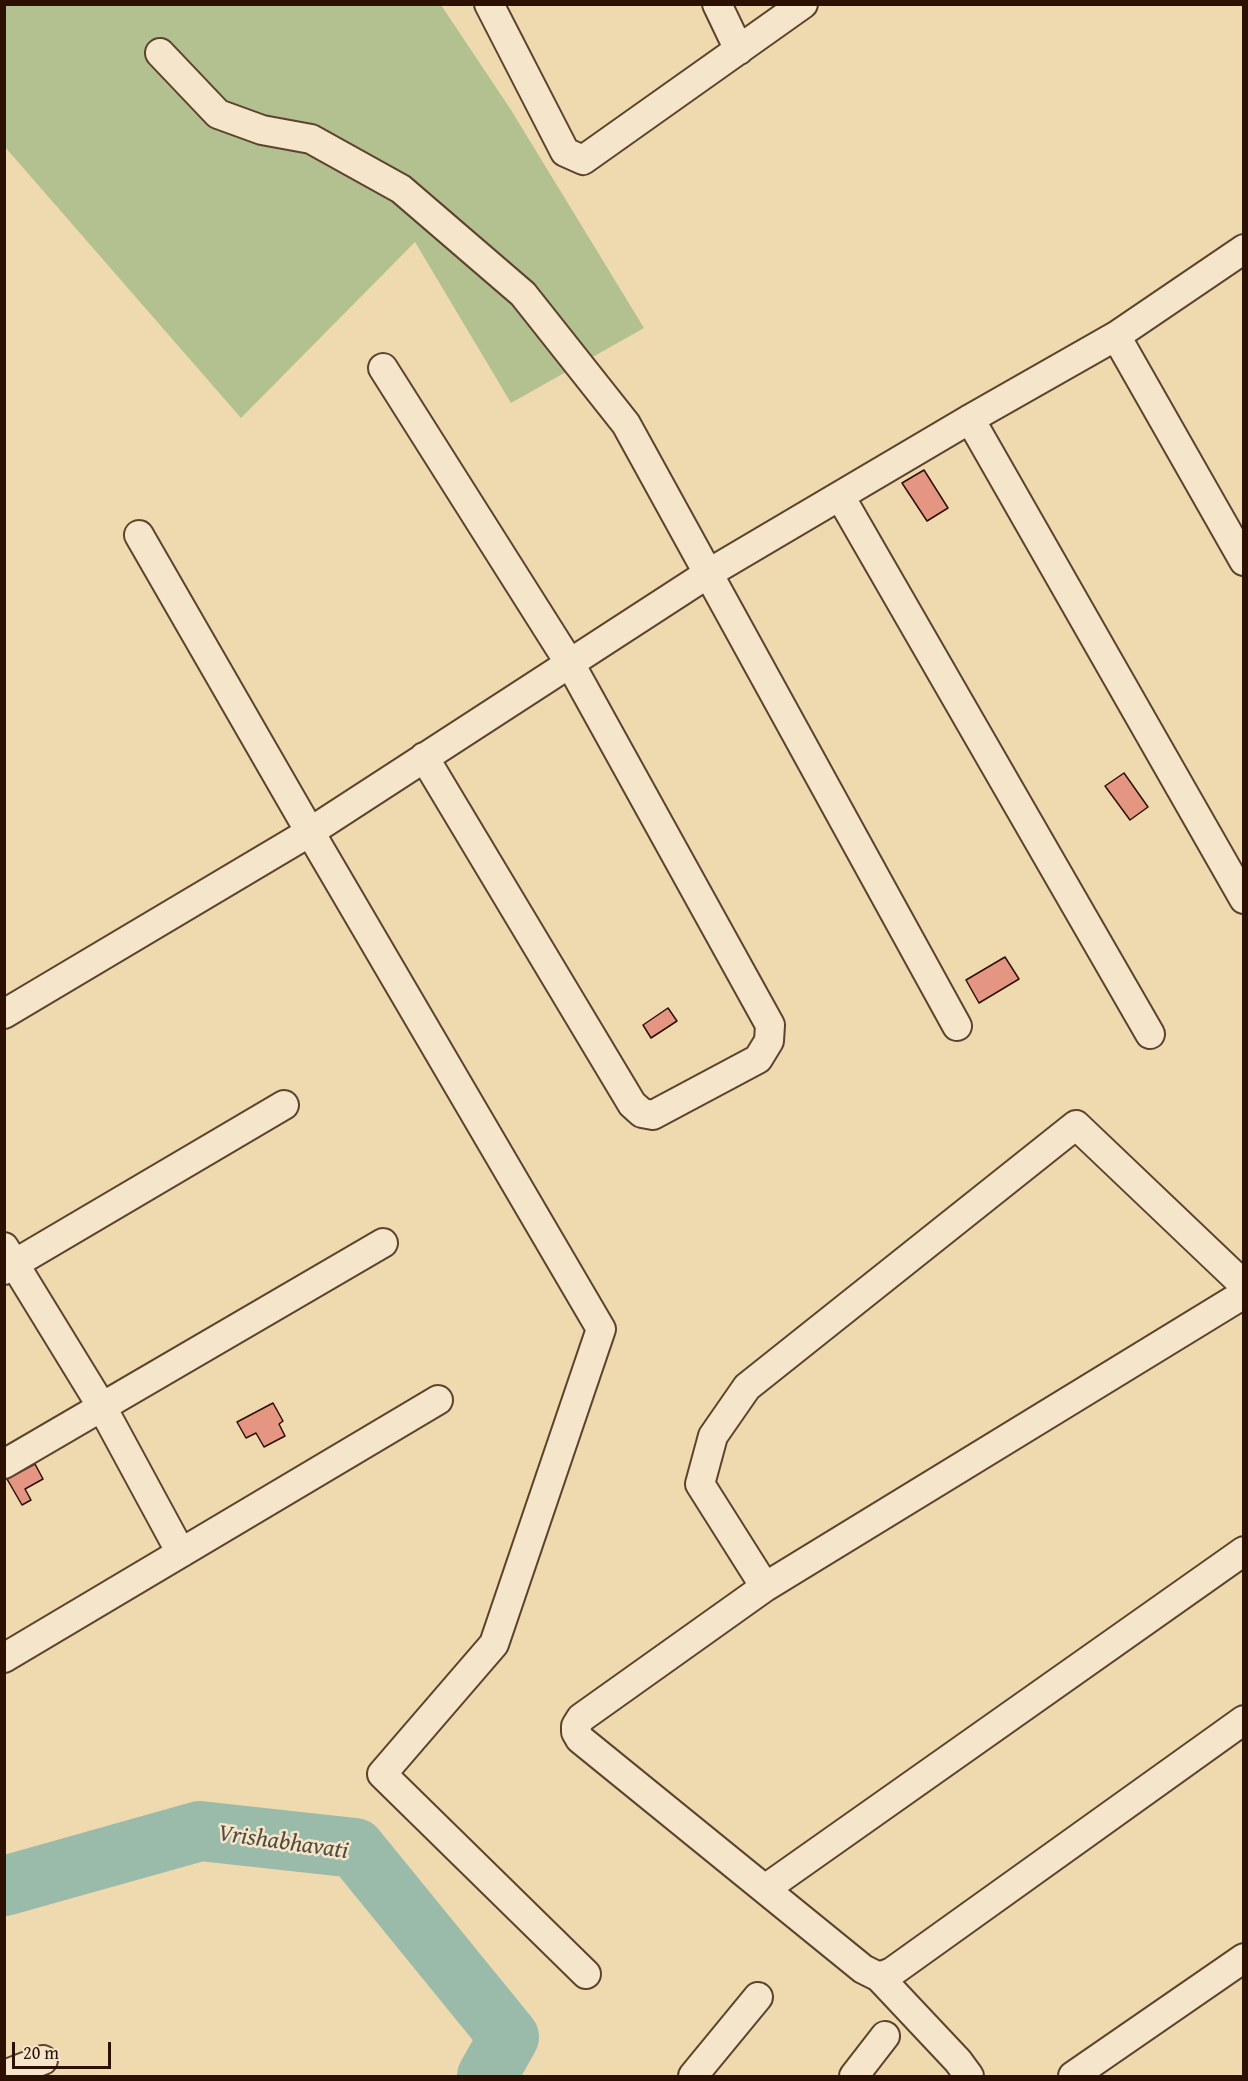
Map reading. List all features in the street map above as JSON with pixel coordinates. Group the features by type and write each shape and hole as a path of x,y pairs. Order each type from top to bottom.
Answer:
{"street":[{"path":"489,4 565,152 583,160 803,4"},
{"path":"717,4 739,50"},
{"path":"160,53 218,114 262,130 311,139 401,189 523,294 626,424 957,1026"},
{"path":"4,1014 310,832 709,573 1116,336 1244,249"},
{"path":"1116,336 1244,561"},
{"path":"383,368 569,664 770,1025 769,1041 758,1059 653,1115 642,1113 633,1104 424,757"},
{"path":"970,419 1244,899"},
{"path":"840,496 1150,1034"},
{"path":"140,535 310,832 601,1329 494,1644 382,1774 585,1974"},
{"path":"181,1553 102,1407 8,1260 284,1105"},
{"path":"765,1587 700,1484 713,1436 747,1387 1076,1125 1244,1285"},
{"path":"4,1464 383,1243"},
{"path":"969,2076 958,2061 879,1977 863,1969 580,1739 576,1732 576,1725 581,1718 765,1587 1244,1294"},
{"path":"4,1658 438,1400"},
{"path":"765,1889 1244,1551"},
{"path":"879,1977 892,1972 1244,1720"},
{"path":"1073,2076 1244,1958"},
{"path":"693,2076 758,1997"},
{"path":"854,2076 885,2036"},
{"path":"4,2075 43,2060"}],"green space":[{"path":"4,5 441,5 511,110 644,328 511,403 415,242 241,418 5,147"}],"building":[{"path":"924,470 948,508 927,521 902,483"},
{"path":"1124,773 1148,807 1130,820 1105,786"},
{"path":"1005,957 1019,979 979,1003 966,980"},
{"path":"668,1008 677,1021 651,1038 643,1025"},
{"path":"273,1403 283,1421 279,1424 285,1436 264,1447 256,1433 246,1438 237,1422"},
{"path":"35,1464 43,1479 25,1489 31,1500 22,1505 7,1479"}],"waterway":[{"name":"Vrishabhavati","path":"4,1886 200,1831 355,1848 509,2037 487,2076"}]}
